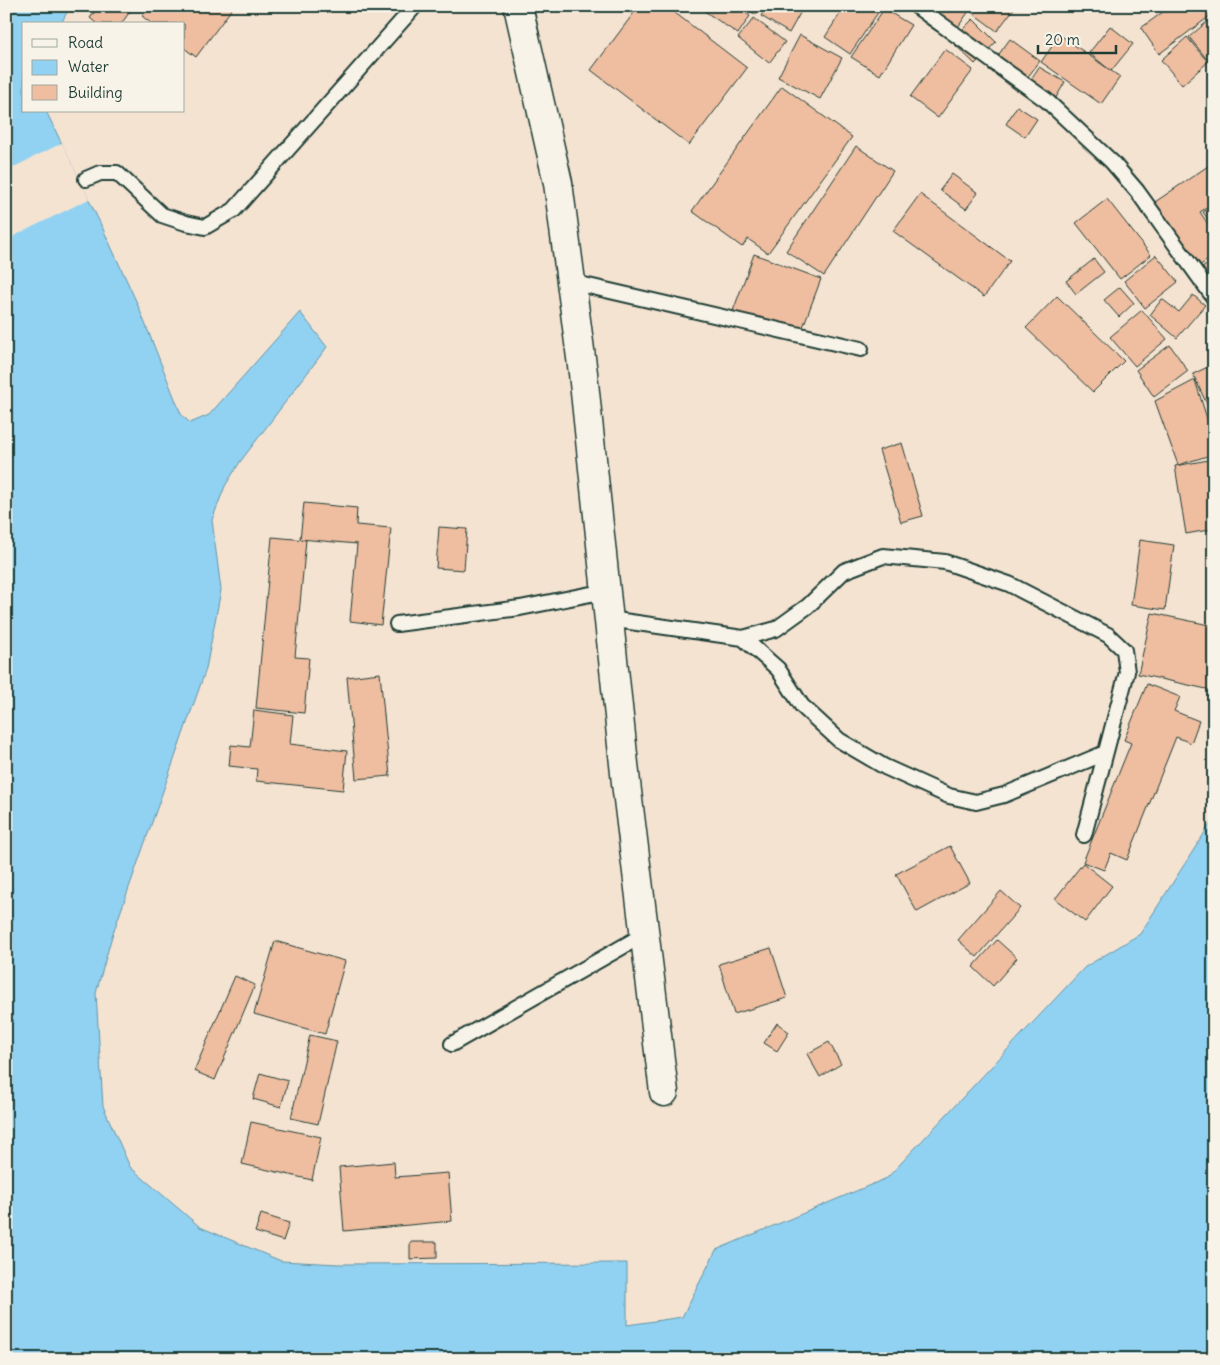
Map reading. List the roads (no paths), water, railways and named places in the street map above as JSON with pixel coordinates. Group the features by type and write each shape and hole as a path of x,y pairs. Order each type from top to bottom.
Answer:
{"street":[{"path":"518,6 558,183 584,383 626,783 664,1092"}],"lane":[{"path":"86,179 100,173 117,172 162,215 206,227 234,210 415,6"},
{"path":"916,6 1046,100 1112,162 1138,191 1214,298"},
{"path":"571,282 862,349"},
{"path":"609,619 743,638 776,629 808,606 844,571 883,556 944,562 1009,584 1108,635 1124,650 1127,672 1084,835"},
{"path":"397,624 520,608 606,591"},
{"path":"743,638 778,669 802,706 839,740 885,766 949,796 976,802 1004,795 1105,753"},
{"path":"452,1044 645,934"}],"water":[{"path":"6,6 70,6 62,22 22,22 22,112 46,112 137,303 181,414 190,423 209,415 300,312 327,347 240,462 225,486 212,520 221,590 206,669 112,936 96,993 103,1106 130,1167 200,1227 281,1261 339,1264 627,1263 627,1325 682,1317 716,1250 887,1178 1085,967 1140,934 1214,818 1214,1359 6,1359"}]}
